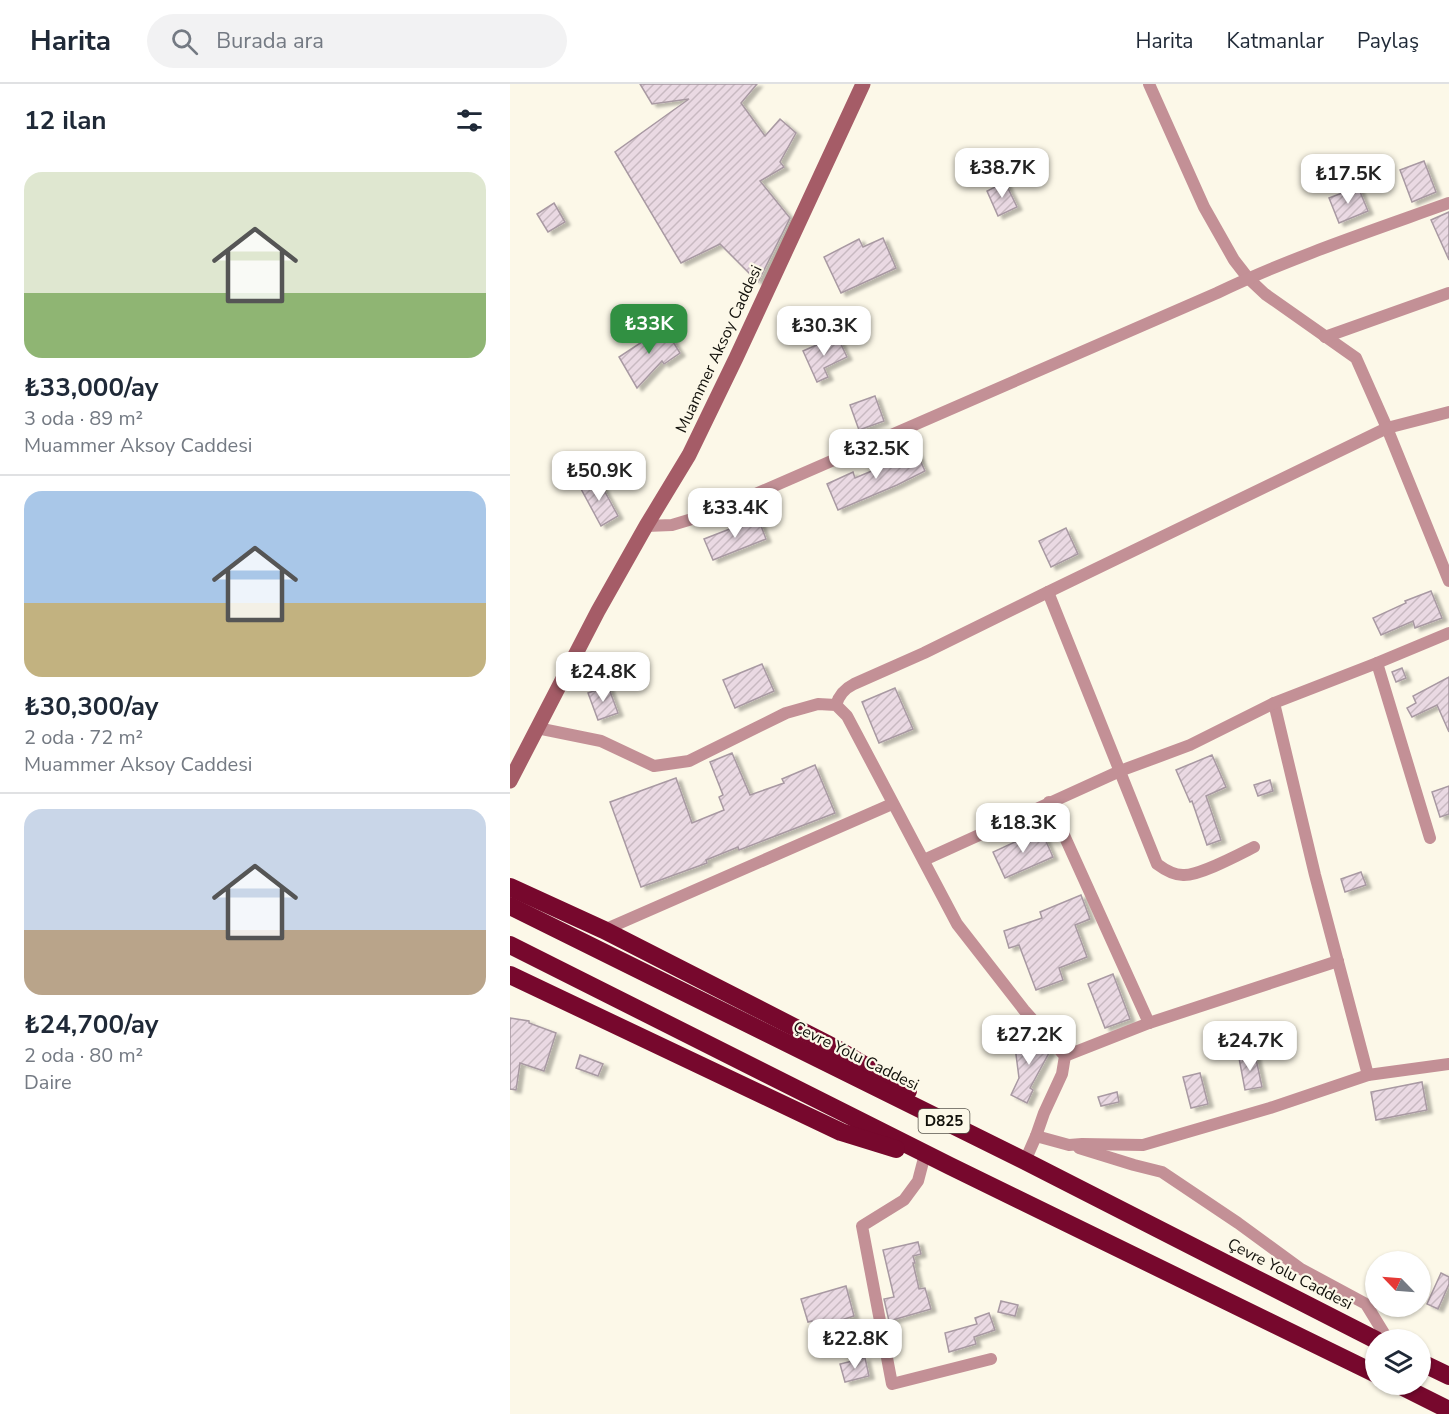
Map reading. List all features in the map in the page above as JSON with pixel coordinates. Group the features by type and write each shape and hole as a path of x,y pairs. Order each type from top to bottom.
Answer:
{"highway":[{"path":"510,887 604,930 837,1049 1025,1161"},
{"name":"Çevre Yolu Caddesi","path":"510,906 1025,1161 1365,1334"},
{"name":"D825","path":"510,945 950,1166 1365,1369"},
{"path":"510,975 841,1132 950,1166"},
{"path":"1431,1367 1449,1376"},
{"path":"1419,1395 1449,1410"}],"street":[{"name":"Muammer Aksoy Caddesi","path":"510,781 598,611 645,526 689,455 863,84"},
{"path":"1149,84 1204,207 1234,260 1265,294 1356,358 1449,580"},
{"path":"645,526 672,525 712,513 1248,278 1386,224 1449,203"},
{"path":"1325,338 1449,293"},
{"path":"836,705 838,697 854,684 924,653 1387,428 1449,412"},
{"path":"1048,592 1157,864 1167,872 1183,875 1200,872 1254,847"},
{"path":"924,860 1120,771 1190,745 1274,703 1449,633"},
{"path":"1377,663 1430,838"},
{"path":"1274,703 1312,863 1368,1075"},
{"path":"537,728 601,741 654,766 689,761 786,713 818,704 836,705 847,716 957,924 1024,1010 1065,1056"},
{"path":"1049,802 1149,1023"},
{"path":"604,930 892,804"},
{"path":"1065,1056 1149,1023 1338,961"},
{"path":"1025,1161 1062,1074 1065,1056"},
{"path":"1069,1145 1143,1145 1270,1108 1368,1075 1449,1064"},
{"path":"1036,1136 1162,1172 1238,1222 1301,1269 1366,1304 1381,1329"},
{"path":"924,1158 918,1181 904,1200 862,1226 892,1384 991,1359"}],"building":[{"path":"640,84 757,84 741,103 765,136 780,119 796,133 780,162 784,167 760,181 790,218 758,282 720,244 681,263 615,152 689,99 652,104"},
{"path":"1424,161 1436,192 1412,202 1400,170"},
{"path":"1005,182 1017,207 998,216 987,191"},
{"path":"1358,187 1368,211 1339,223 1329,198"},
{"path":"554,203 565,222 548,232 537,214"},
{"path":"1449,212 1449,260 1431,220"},
{"path":"883,238 896,268 841,293 824,257 859,239 863,247"},
{"path":"662,324 680,353 664,364 662,361 637,388 619,357 648,338 645,334"},
{"path":"837,336 847,357 824,368 828,377 817,382 803,351"},
{"path":"875,396 884,421 859,430 850,405"},
{"path":"914,447 925,471 838,510 827,484 853,472 855,478 898,460 896,456"},
{"path":"597,477 618,516 601,526 580,487"},
{"path":"758,518 766,539 713,560 704,539"},
{"path":"1066,528 1078,554 1051,567 1039,541"},
{"path":"1431,591 1442,618 1415,628 1413,621 1381,635 1373,618 1406,603 1405,601"},
{"path":"762,664 774,691 735,708 723,680"},
{"path":"1402,668 1406,678 1396,682 1392,672"},
{"path":"1449,677 1449,732 1437,705 1412,717 1407,708 1416,703 1413,696"},
{"path":"608,686 618,713 598,720 588,693"},
{"path":"895,688 913,729 879,743 862,702"},
{"path":"732,753 750,795 784,783 782,779 815,765 835,813 739,850 738,847 706,860 707,863 641,887 610,802 676,778 692,823 724,810 719,797 723,795 710,762"},
{"path":"1212,755 1226,787 1206,796 1221,840 1207,845 1192,801 1190,802 1176,770"},
{"path":"1270,780 1273,791 1258,796 1254,785"},
{"path":"1449,786 1449,814 1440,817 1432,792"},
{"path":"1041,830 1053,857 1005,878 993,852"},
{"path":"1361,872 1366,885 1345,892 1341,879"},
{"path":"1081,895 1090,919 1075,925 1087,957 1059,968 1063,980 1036,990 1019,945 1009,948 1004,931 1042,918 1040,912"},
{"path":"1113,974 1130,1019 1105,1028 1088,984"},
{"path":"510,1018 529,1021 529,1023 556,1033 544,1071 520,1063 516,1090 510,1089"},
{"path":"1036,1036 1050,1051 1030,1088 1033,1090 1027,1103 1011,1095 1019,1078 1015,1047"},
{"path":"1255,1054 1262,1087 1245,1090 1239,1058"},
{"path":"580,1055 603,1064 598,1076 576,1068"},
{"path":"1200,1073 1208,1104 1191,1108 1183,1077"},
{"path":"1422,1082 1427,1110 1376,1120 1371,1092"},
{"path":"1117,1092 1119,1102 1101,1106 1098,1097"},
{"path":"918,1242 921,1254 913,1256 915,1263 913,1263 919,1289 925,1288 931,1309 889,1321 884,1299 894,1297 883,1250"},
{"path":"1441,1273 1449,1277 1449,1284 1438,1309 1431,1306 1431,1295"},
{"path":"846,1286 854,1316 838,1321 839,1325 824,1329 823,1326 814,1328 812,1321 808,1322 801,1299"},
{"path":"1001,1301 1018,1305 1015,1316 998,1312"},
{"path":"989,1313 995,1330 974,1337 976,1344 949,1352 945,1333 977,1324 975,1318"},
{"path":"865,1358 869,1376 845,1382 840,1364"}]}
